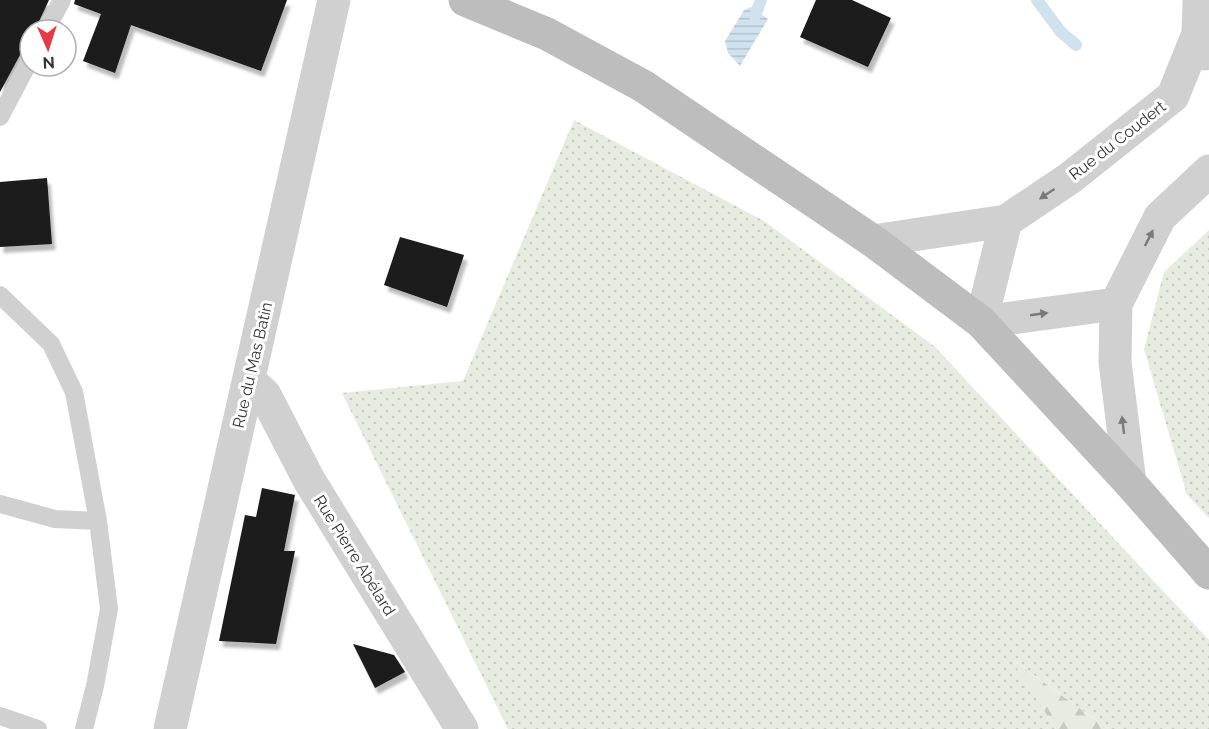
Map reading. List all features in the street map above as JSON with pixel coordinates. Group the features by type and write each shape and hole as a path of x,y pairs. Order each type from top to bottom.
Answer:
{"main road":[{"path":"465,0 547,34 643,86 873,241 981,322 1130,483 1209,573"}],"street":[{"name":"Rue du Mas Batin","path":"170,729 334,0"},
{"path":"1198,0 1198,34 1209,68"},
{"name":"Rue du Coudert","path":"873,241 1006,222 1070,178 1173,96 1198,34"},
{"path":"1130,483 1114,362 1116,303 1160,217 1209,171"},
{"path":"1006,222 981,322 1116,303"},
{"name":"Rue Pierre Abélard","path":"249,380 265,395 309,480 462,729"}],"lane":[{"path":"52,18 62,0"},
{"path":"0,117 21,78"},
{"path":"0,295 51,344 74,392 98,521 109,609 95,686 84,729"},
{"path":"0,504 55,519 98,521"},
{"path":"0,716 38,729"}],"green space":[{"path":"574,120 764,221 934,346 1209,640 1209,729 1108,729 1012,659 1056,729 508,729 342,393 463,381"},
{"path":"1209,230 1209,518 1187,495 1144,349 1164,272"},
{"path":"1010,658 1108,729 1056,729"}],"water":[{"path":"751,7 768,19 740,66 728,53 725,41 744,10"}],"building":[{"path":"0,0 49,0 41,18 18,18 18,59 0,92"},
{"path":"75,0 287,0 261,71 131,25 115,73 83,61 101,14 74,4"},
{"path":"816,0 852,0 891,18 868,67 800,37"},
{"path":"47,178 52,244 0,247 0,182"},
{"path":"400,237 464,255 447,307 384,285"},
{"path":"262,488 295,495 284,551 295,551 276,644 219,641 245,515 256,517"},
{"path":"353,644 394,655 405,672 375,688"}],"waterway":[{"path":"755,16 761,0"},
{"path":"1037,0 1060,31 1076,45"}]}
